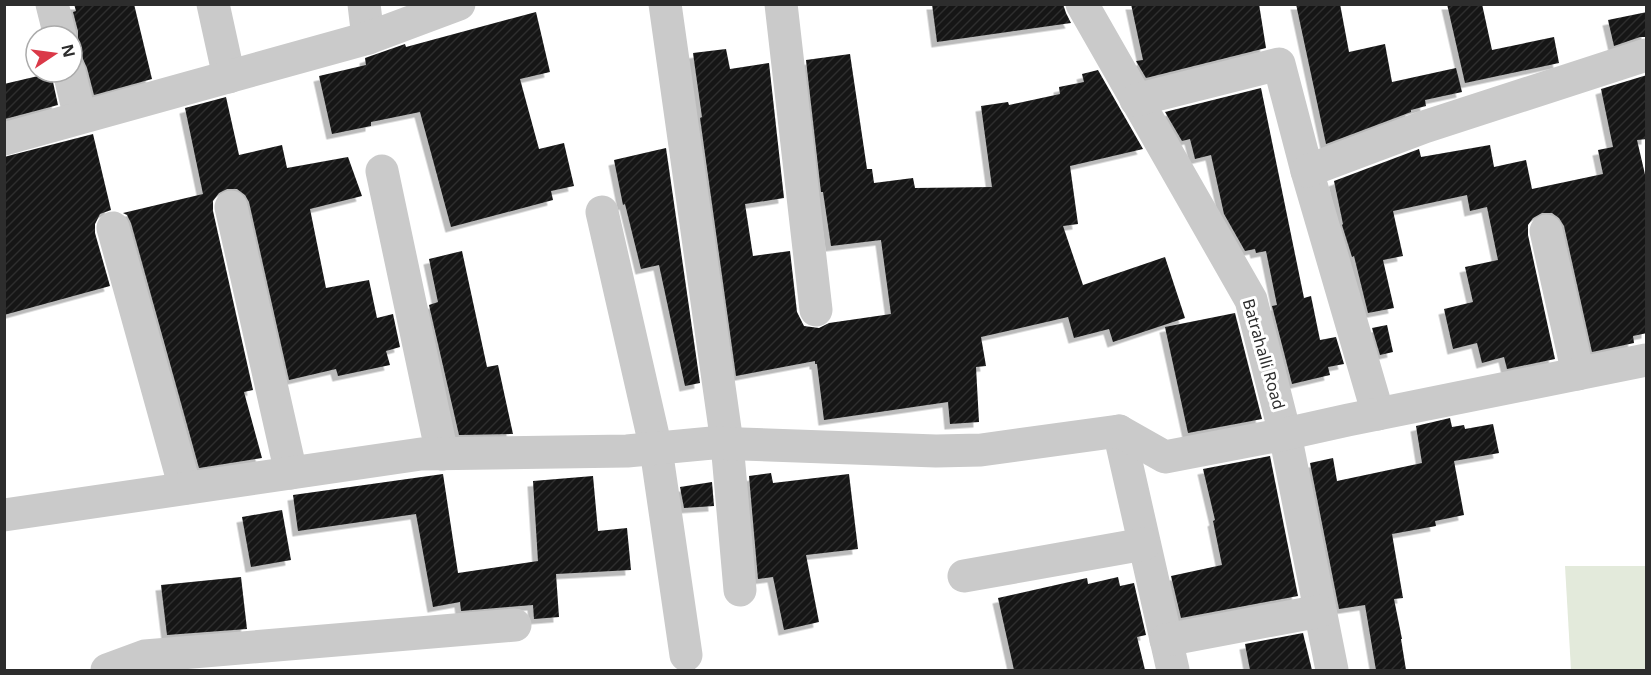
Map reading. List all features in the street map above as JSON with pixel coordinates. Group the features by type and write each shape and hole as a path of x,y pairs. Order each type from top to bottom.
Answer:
{"street":[{"path":"52,4 57,24"},
{"path":"213,4 229,76"},
{"path":"364,4 368,38"},
{"path":"4,140 368,38 459,4"},
{"path":"665,4 727,443 740,590"},
{"path":"781,4 816,310"},
{"name":"Batrahalli Road","path":"1082,4 1251,300 1285,434 1332,670"},
{"path":"1307,171 1424,127 1647,55"},
{"path":"1136,100 1279,64 1307,171 1378,414"},
{"path":"72,84 80,117"},
{"path":"382,171 442,454"},
{"path":"231,207 291,473"},
{"path":"602,212 656,448 686,655"},
{"path":"113,228 185,488"},
{"path":"1546,231 1578,374"},
{"path":"5,512 421,454 627,451 727,443 936,451 981,450 1119,431 1165,457 1647,360"},
{"path":"1119,431 1169,655 1320,611"},
{"path":"964,576 1144,544"},
{"path":"107,670 145,656 515,625"}],"green space":[{"path":"1565,566 1646,566 1646,670 1571,670"}],"building":[{"path":"74,4 134,4 152,79 94,95 84,61 84,24 76,24 73,12 76,11"},
{"path":"932,4 1063,4 1071,23 937,42"},
{"path":"1131,4 1259,4 1266,48 1146,78 1136,61 1143,60"},
{"path":"1296,4 1340,4 1349,52 1385,44 1392,82 1456,68 1462,92 1425,100 1426,106 1326,144"},
{"path":"1447,4 1482,4 1492,50 1554,37 1559,63 1465,83"},
{"path":"536,12 550,72 520,79 539,149 564,143 574,186 551,191 553,200 451,227 420,112 371,122 371,126 332,134 319,76 366,65 365,58 405,44 406,47"},
{"path":"1647,12 1647,37 1640,37 1614,46 1608,20"},
{"path":"726,49 730,69 769,63 784,198 745,204 753,256 790,251 797,312 804,326 819,328 829,323 891,314 881,240 831,246 823,192 821,192 806,60 850,54 867,169 872,169 874,183 913,178 915,188 992,187 981,106 1008,102 1009,105 1060,94 1059,87 1084,82 1082,74 1098,70 1143,149 1070,166 1078,224 1063,226 1083,285 1165,257 1185,318 1113,342 1109,329 1074,338 1068,317 981,337 986,366 976,367 979,422 950,424 948,402 824,420 815,361 736,376 693,53"},
{"path":"1647,75 1647,139 1637,140 1647,183 1647,333 1633,336 1634,343 1592,352 1564,226 1552,213 1542,213 1533,218 1528,225 1528,235 1555,359 1507,369 1504,357 1482,363 1477,343 1453,349 1444,309 1473,302 1465,267 1498,260 1487,207 1470,211 1467,195 1393,211 1403,256 1383,260 1394,308 1368,313 1354,256 1352,257 1342,225 1334,181 1419,149 1421,157 1490,145 1494,167 1526,160 1532,189 1603,174 1598,150 1613,147 1601,89"},
{"path":"24,79 24,84 53,84 58,105 5,119 4,84"},
{"path":"1261,88 1304,298 1311,296 1320,340 1336,337 1344,364 1328,367 1330,375 1292,384 1272,306 1277,305 1266,251 1256,253 1255,249 1245,251 1224,214 1211,155 1195,159 1190,139 1182,141 1165,112"},
{"path":"226,97 239,155 282,145 287,168 348,157 362,196 310,209 326,288 369,280 377,318 393,314 400,347 386,351 390,365 338,376 336,369 289,380 249,202 245,195 237,189 227,189 219,193 213,201 213,211 253,390 244,392 262,458 199,468 131,223 127,215 123,213 203,194 185,108"},
{"path":"93,134 111,210 100,214 95,224 95,233 110,286 4,315 4,157"},
{"path":"666,148 700,383 685,386 659,265 641,269 625,204 623,205 614,160"},
{"path":"462,251 487,367 498,365 513,434 459,435 429,305 438,302 429,259"},
{"path":"1235,313 1262,419 1188,433 1165,327"},
{"path":"1387,325 1393,352 1380,355 1372,328"},
{"path":"1450,418 1452,427 1464,425 1465,429 1493,424 1499,453 1454,461 1464,515 1435,521 1436,526 1392,534 1403,598 1394,599 1406,670 1376,670 1365,605 1339,609 1310,463 1333,458 1337,481 1422,463 1416,426"},
{"path":"1270,456 1298,596 1181,618 1171,576 1222,565 1213,521 1215,520 1203,469"},
{"path":"771,473 773,483 849,474 858,549 806,555 819,622 784,630 773,577 758,579 749,476"},
{"path":"443,474 458,573 538,561 533,481 593,476 598,531 627,528 631,570 556,574 559,617 534,619 533,605 461,611 460,602 433,607 416,514 298,531 293,495"},
{"path":"712,482 714,506 684,508 680,487"},
{"path":"282,510 291,560 251,567 242,517"},
{"path":"241,577 247,629 167,635 161,585"},
{"path":"1118,577 1120,586 1134,583 1146,635 1137,637 1145,670 1014,670 998,598 1087,578 1088,584"},
{"path":"1303,633 1312,670 1250,670 1245,644"}]}
